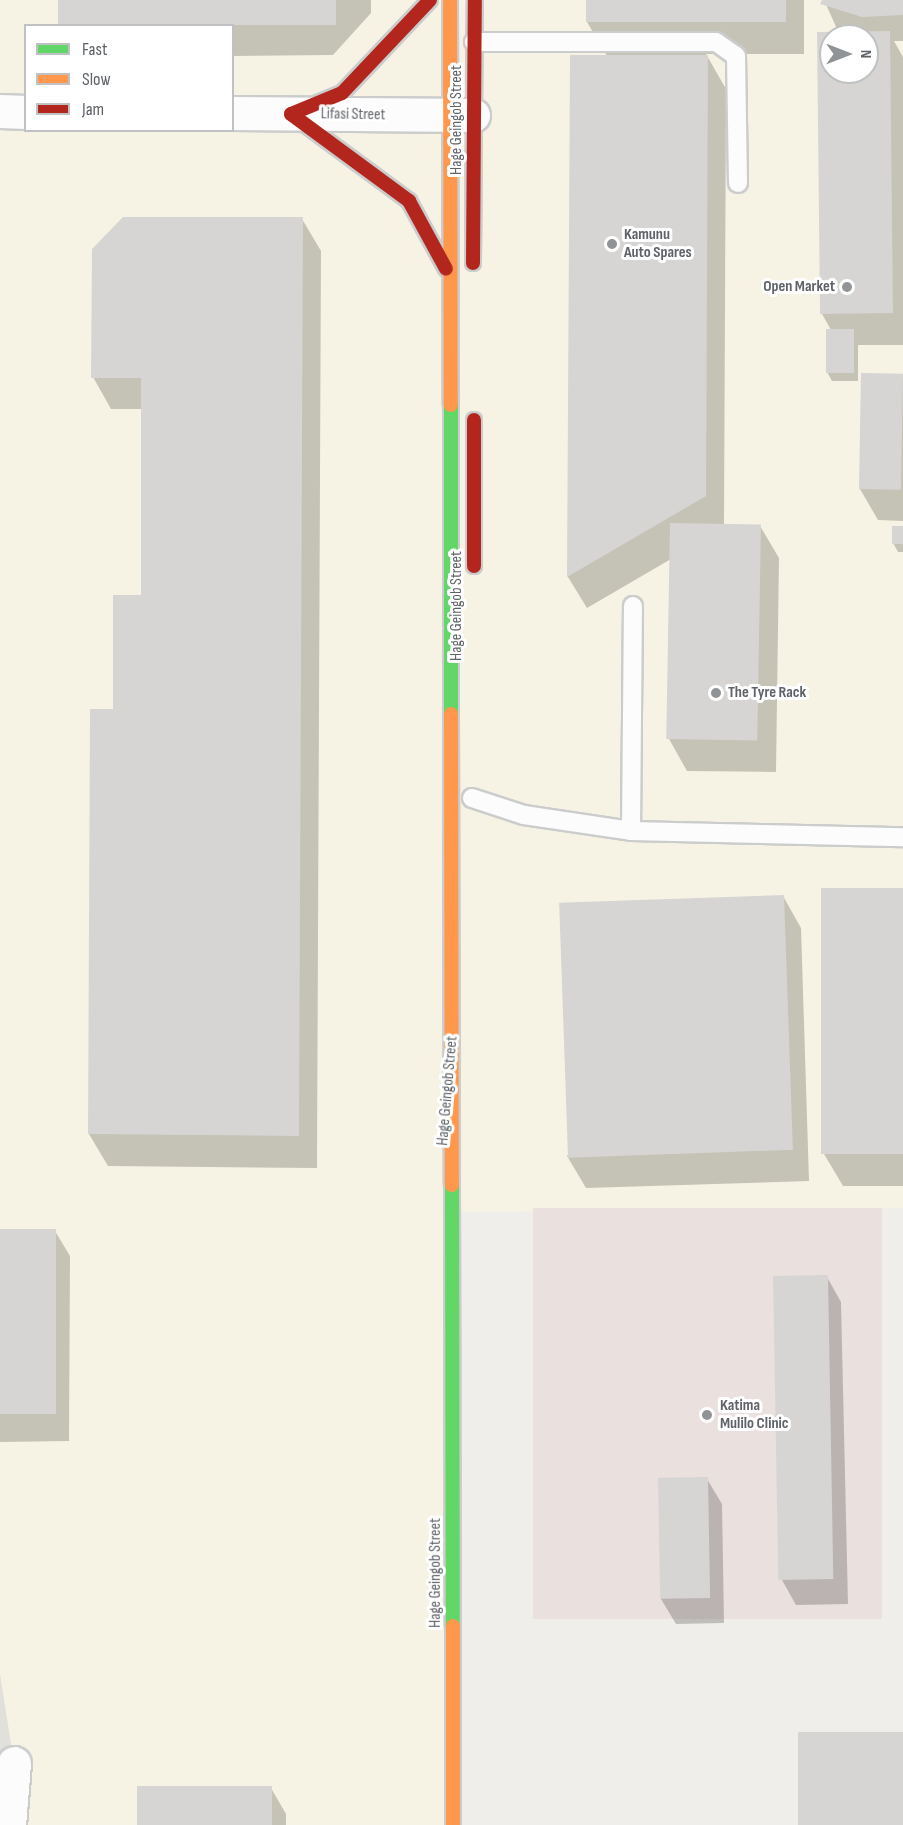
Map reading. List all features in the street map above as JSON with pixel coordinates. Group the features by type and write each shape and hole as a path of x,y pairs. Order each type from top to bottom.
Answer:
{"street":[{"path":"291,114 342,93 430,0"},
{"name":"Hage Geingob Street","path":"450,0 473,281"},
{"name":"Hage Geingob Street","path":"453,1825 450,280 461,115 474,42 475,0"},
{"path":"0,111 24,112"},
{"name":"Lifasi Street","path":"234,113 461,115"},
{"path":"291,114 409,201 432,235 450,280"},
{"name":"Hage Geingob Street","path":"473,400 473,577"},
{"path":"472,792 472,821"},
{"name":"Hage Geingob Street","path":"453,1212 468,1075"},
{"path":"9,1825 14,1762"}],"lane":[{"path":"474,42 716,42 736,56 738,183"},
{"path":"631,831 633,606"},
{"path":"472,792 524,815 631,831 903,837"}],"shaded area":[{"path":"0,0 903,0 903,1208 453,1212 453,1825 9,1825 0,1679"},
{"name":"Katima Mulilo Clinic","path":"533,1208 882,1208 882,1619 533,1619"},
{"path":"0,1674 14,1763 0,1825"}],"building":[{"path":"58,0 336,0 336,25 58,24"},
{"path":"586,0 786,0 786,22 586,22"},
{"path":"822,0 903,0 903,15 862,17 820,4"},
{"path":"879,31 890,31 893,313 820,314 817,32 819,32 819,84 879,84"},
{"path":"570,55 708,55 706,496 567,577"},
{"path":"123,217 303,217 299,1136 88,1134 90,709 113,709 113,595 141,595 141,378 91,378 92,249"},
{"path":"826,329 854,329 854,373 826,373"},
{"path":"861,373 903,374 901,490 859,489"},
{"path":"670,523 761,525 757,741 666,739"},
{"path":"892,526 903,526 903,544 892,544"},
{"path":"821,888 903,888 903,1154 821,1154"},
{"path":"784,895 793,1150 568,1158 559,903"},
{"path":"0,1229 56,1229 56,1414 0,1414"},
{"path":"828,1275 833,1579 778,1580 773,1276"},
{"path":"708,1477 710,1598 660,1599 658,1478"},
{"path":"798,1732 903,1732 903,1825 798,1825"},
{"path":"137,1786 272,1786 272,1825 137,1825"}],"traffic: fast":[{"path":"451,405 451,714"},
{"path":"452,1185 453,1626"}],"traffic: slow":[{"path":"450,0 451,405"},
{"path":"451,714 452,1185"},
{"path":"453,1626 453,1825"}],"traffic: jam":[{"path":"430,0 342,93 291,114 409,201 446,269"},
{"path":"473,263 475,0"},
{"path":"474,420 474,566"}],"place":[{"name":"Kamunu Auto Spares","path":"612,244"},
{"name":"Open Market","path":"847,287"},
{"name":"The Tyre Rack","path":"716,693"},
{"name":"Katima Mulilo Clinic","path":"707,1415"}]}
